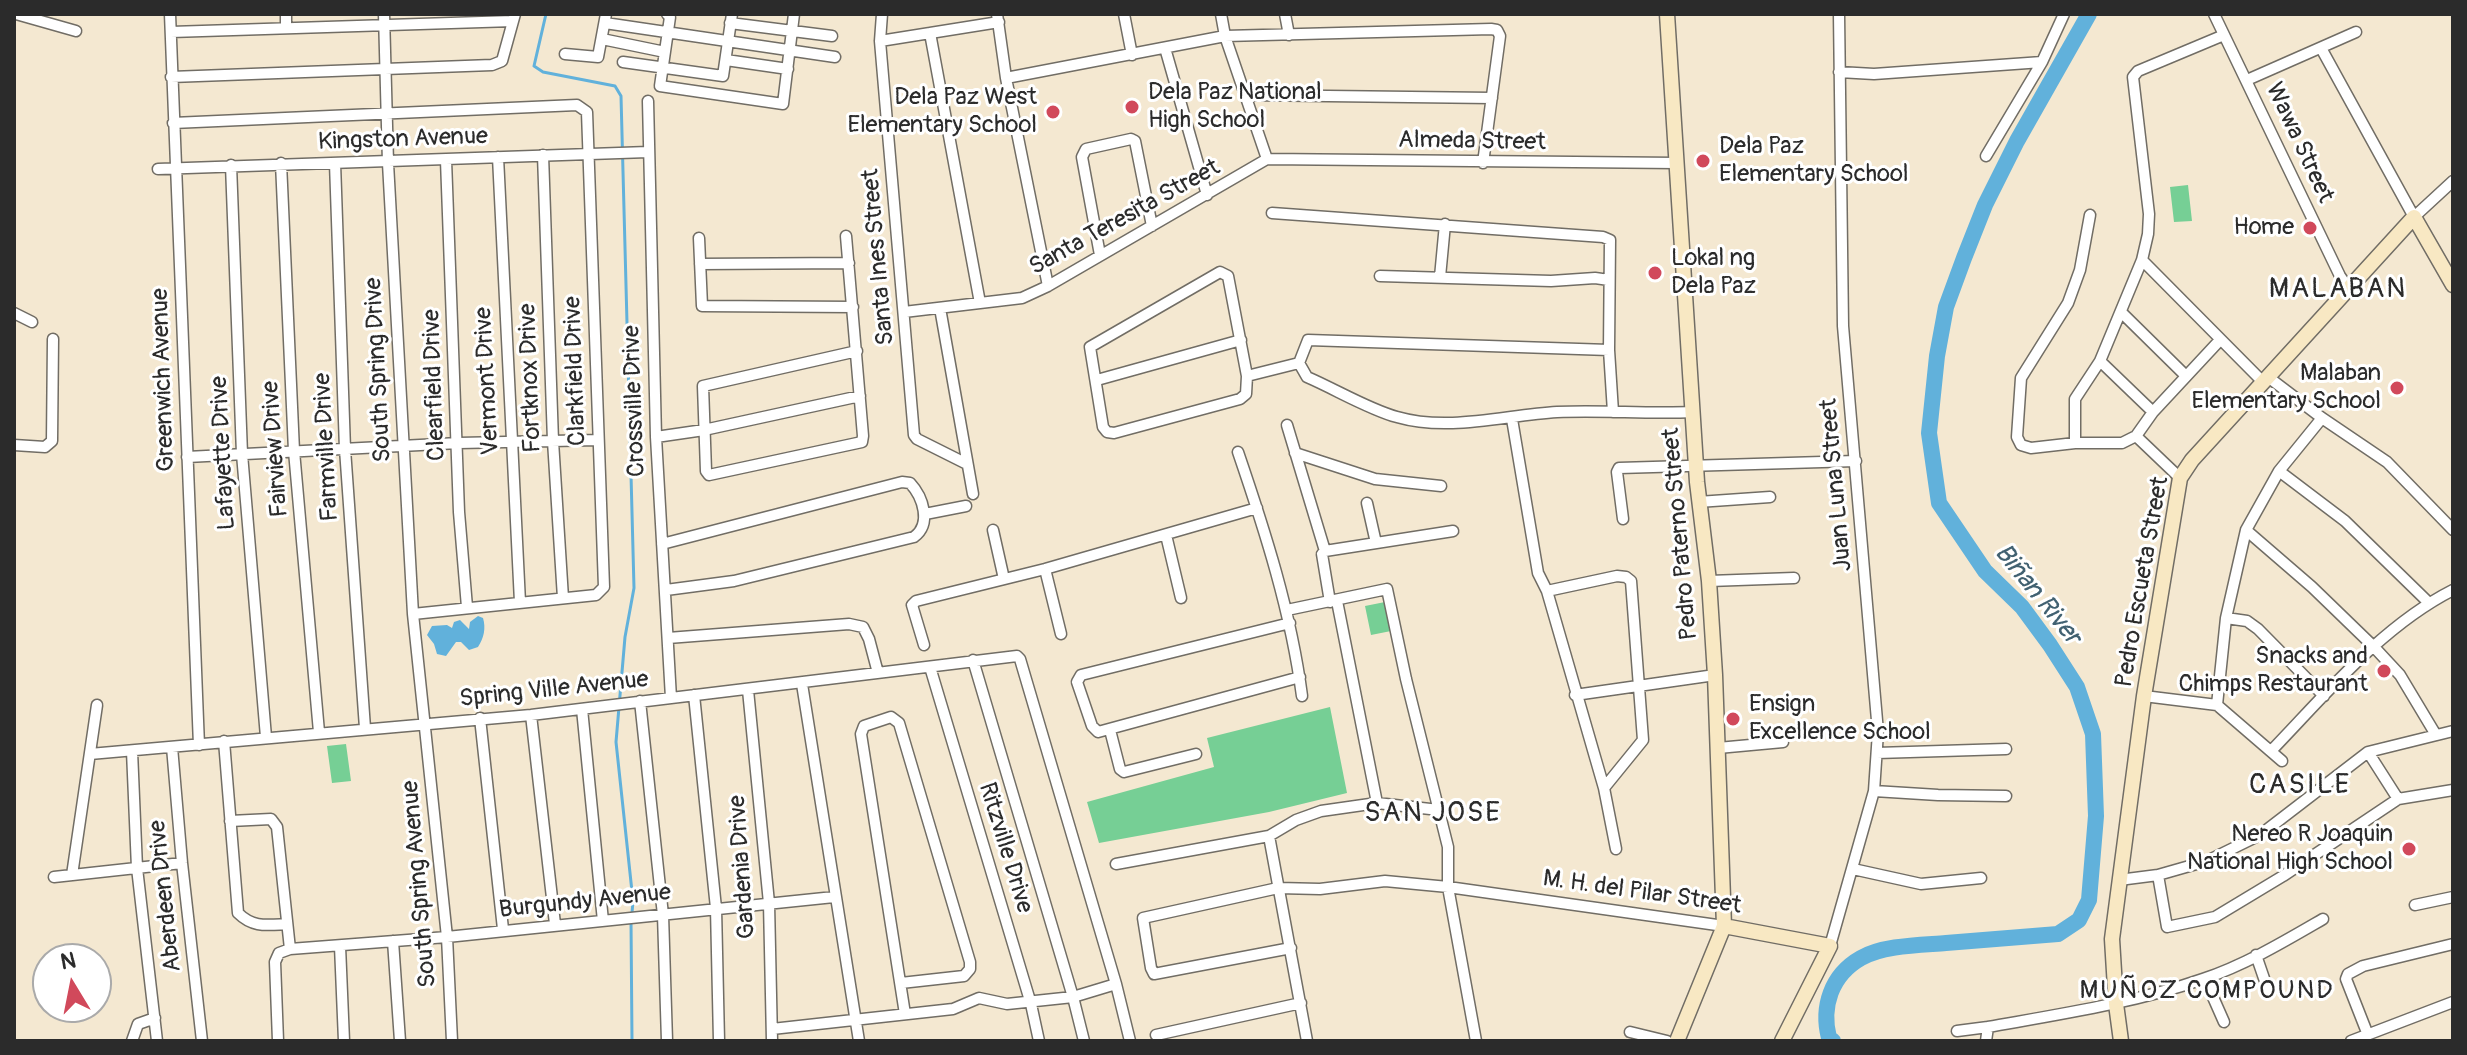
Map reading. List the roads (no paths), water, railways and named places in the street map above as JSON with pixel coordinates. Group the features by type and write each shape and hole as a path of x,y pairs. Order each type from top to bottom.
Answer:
{"street":[{"path":"16,14 76,31"},
{"name":"Greenwich Avenue","path":"170,14 199,745"},
{"path":"286,14 286,28"},
{"name":"South Spring Drive","path":"384,14 388,163 403,447 413,614 424,723"},
{"path":"667,14 670,17 660,86 783,104 794,14"},
{"name":"Santa Ines Street","path":"882,14 880,41 914,435 967,464"},
{"path":"1124,14 1132,55"},
{"path":"1221,14 1225,36 1267,159"},
{"path":"1285,14 1289,35"},
{"name":"Pedro Paterno Street","path":"1667,14 1698,502 1709,581 1715,675 1724,926 1677,1041"},
{"name":"Juan Luna Street","path":"1830,946 1874,791 1878,717 1843,326 1839,14"},
{"path":"1986,156 2042,62 2064,14"},
{"name":"Wawa Street","path":"2214,14 2349,289"},
{"path":"171,32 384,26 514,18 502,61 492,65 171,77"},
{"path":"565,54 598,57 605,18 668,32 835,57"},
{"path":"880,41 998,18 1006,78 1048,286"},
{"path":"623,62 721,77 724,74 731,19 832,36"},
{"path":"1006,78 1225,36 1497,30 1500,36 1483,163"},
{"path":"2247,80 2356,32"},
{"path":"930,33 980,303"},
{"path":"2075,443 2075,399 2100,361 2142,260 2148,234 2149,214 2133,77 2138,71 2224,35"},
{"path":"602,39 665,52"},
{"path":"1165,48 1207,195"},
{"path":"2321,48 2453,285"},
{"path":"726,60 788,69"},
{"path":"1839,72 1874,74 2042,62"},
{"path":"1246,95 1492,98"},
{"name":"Crossville Drive","path":"648,101 656,437 671,698"},
{"name":"Clarkfield Drive","path":"387,116 577,105 587,112 604,587 596,595 563,598"},
{"path":"173,123 387,116"},
{"path":"1100,255 1082,157 1086,149 1131,139 1135,141 1152,226"},
{"name":"Kingston Avenue","path":"158,169 648,152"},
{"name":"Fortknox Drive","path":"543,155 553,441 563,598"},
{"name":"Vermont Drive","path":"498,157 520,602"},
{"name":"Almeda Street","path":"1267,159 1677,163"},
{"name":"Santa Teresita Street","path":"904,312 1022,298 1267,159"},
{"name":"Clearfield Drive","path":"446,160 459,443 459,512 467,607"},
{"name":"Fairview Drive","path":"281,163 294,451 319,732"},
{"name":"Farmville Drive","path":"335,163 345,449 365,728"},
{"name":"Lafayette Drive","path":"231,165 242,454 266,737"},
{"path":"2414,217 2453,181"},
{"path":"1272,213 1445,224 1610,240 1609,350 1613,412"},
{"path":"2090,215 2080,270 2068,303 2021,378 2017,397 2017,437 2021,445 2031,448 2075,443 2122,443 2136,436 2153,412 2220,340"},
{"name":"Pedro Escueta Street","path":"2121,1041 2112,939 2144,696 2180,478 2192,460 2414,217"},
{"path":"1440,277 1445,224"},
{"path":"846,236 857,351 862,442 713,476 706,471 703,389 707,383 857,351"},
{"path":"699,238 701,302 706,307 853,307"},
{"path":"2142,260 2220,340 2266,380 2387,462 2453,530"},
{"path":"700,264 849,263"},
{"path":"1220,272 1228,276 1241,340 1247,376 1246,394 1240,399 1114,433 1107,432 1103,427 1090,347 1220,272"},
{"path":"1380,276 1551,281 1590,277 1609,280"},
{"path":"940,308 973,494"},
{"path":"2121,312 2186,376"},
{"path":"14,313 32,322"},
{"path":"14,445 45,447 52,441 53,339"},
{"path":"1097,380 1241,340"},
{"path":"1299,363 1308,340 1609,350"},
{"path":"2100,361 2153,412"},
{"path":"1299,363 1307,377 1397,417 1439,423 1512,419 1555,412 1693,412"},
{"path":"1247,376 1299,363"},
{"path":"656,437 704,430 860,396"},
{"path":"2217,705 2226,618 2246,530 2279,471 2322,418"},
{"path":"1512,419 1538,573 1547,591 1604,788 1616,849"},
{"path":"1287,425 1325,551 1322,554 1377,803"},
{"path":"2136,436 2180,478"},
{"path":"187,457 459,443 598,440"},
{"path":"1238,452 1287,610 1302,696"},
{"path":"1295,453 1375,479 1441,486"},
{"path":"1623,519 1619,468 1856,461"},
{"path":"2279,471 2345,521 2428,602"},
{"path":"662,544 902,482 910,483 915,488 925,514 922,532 914,537 734,581 666,590"},
{"path":"1698,502 1770,497"},
{"path":"1367,503 1376,543"},
{"path":"925,514 966,506"},
{"path":"924,645 913,602 1045,569 1257,508"},
{"path":"993,530 1004,579"},
{"path":"2246,530 2312,587 2400,675 2436,735"},
{"path":"1325,551 1453,531"},
{"path":"1166,535 1181,598"},
{"path":"1045,569 1061,634"},
{"path":"1547,591 1617,576 1631,581 1643,740 1604,788"},
{"path":"1709,581 1794,578"},
{"path":"1287,610 1387,589 1448,847 1448,887 1476,1041"},
{"path":"2271,751 2374,647 2428,602 2453,590"},
{"path":"413,614 563,598"},
{"path":"2226,618 2247,621 2258,629 2324,696"},
{"path":"1290,623 1081,675 1077,682 1092,726 1098,732 1300,677"},
{"path":"668,638 849,624 863,627 878,673"},
{"name":"Spring Ville Avenue","path":"90,754 531,715 802,684 1013,655 1020,659 1116,984"},
{"path":"973,660 1084,1041"},
{"name":"Ritzville Drive","path":"930,667 1031,1004 1039,1041"},
{"path":"1575,695 1715,675"},
{"path":"802,684 859,1041"},
{"name":"Gardenia Drive","path":"748,690 769,903 772,1041"},
{"path":"694,695 716,908 719,1041"},
{"path":"2144,696 2217,705 2282,761"},
{"path":"640,701 663,915 667,1041"},
{"path":"72,875 97,705"},
{"path":"582,709 603,921"},
{"path":"531,715 555,924"},
{"path":"901,983 964,976 970,969 970,962 899,723 891,717 864,726 861,734 905,1014"},
{"path":"480,718 503,929"},
{"name":"South Spring Avenue","path":"424,723 447,937 452,1041"},
{"path":"1110,730 1120,769 1124,772 1196,754"},
{"path":"2119,880 2158,875 2207,861 2260,835 2368,752 2453,731"},
{"path":"224,741 238,913 246,922 256,925 287,924"},
{"path":"1718,748 1783,742"},
{"name":"Aberdeen Drive","path":"172,747 202,1041"},
{"path":"1877,753 2006,749"},
{"path":"132,751 137,868 157,1041"},
{"path":"2368,752 2398,799"},
{"path":"1874,791 2006,796"},
{"path":"2158,875 2167,927 2215,917 2398,799 2452,793"},
{"path":"1116,864 1269,836 1296,820 1321,811 1377,803 1439,810"},
{"path":"230,821 271,819 277,827 290,949 279,953 275,962 278,1041"},
{"path":"1269,836 1307,1041"},
{"path":"54,877 182,863"},
{"path":"1853,869 1921,884 1981,878"},
{"name":"M. H. del Pilar Street","path":"1291,948 1154,974 1143,918 1278,888 1320,889 1385,881 1724,926 1830,946"},
{"name":"Burgundy Avenue","path":"290,949 447,937 834,897"},
{"path":"2415,905 2453,897"},
{"path":"1957,1031 2116,1004 2205,979 2323,919"},
{"path":"393,941 400,1041"},
{"path":"2368,1035 2346,979 2348,974 2363,966 2453,944"},
{"path":"340,946 344,1041"},
{"path":"1782,1041 1830,946"},
{"path":"2256,955 2268,990"},
{"path":"2205,979 2224,1022"},
{"path":"772,1029 953,1009 979,998 1007,1004 1031,1004 1073,997 1116,984 1130,1041"},
{"path":"2351,1041 2453,1002"},
{"path":"1156,1035 1301,1003"},
{"path":"132,1041 138,1024 155,1018"},
{"path":"1986,1041 1988,1027"},
{"path":"1630,1032 1667,1041"}],"water":[{"path":"478,616 483,618 484,625 478,647 469,650 461,642 456,642 446,656 437,654 427,635 432,626 447,625 452,628 454,622 460,620 469,629 470,622"}],"waterway":[{"path":"546,14 534,66 543,72 615,86 621,96 634,588 625,637 616,742 632,913"},
{"name":"Biñan River","path":"1833,1041 1829,1038 1826,1015 1831,993 1842,973 1861,958 1880,950 1903,946 2058,934 2079,920 2089,900 2096,816 2093,734 2077,687 2022,607 1985,571 1939,503 1929,433 1946,307 1964,258 1985,205 2017,141 2089,14"},
{"path":"631,921 632,1041"}],"place":[{"name":"Dela Paz National High School","path":"1132,107"},
{"name":"Dela Paz West Elementary School","path":"1053,112"},
{"name":"Dela Paz Elementary School","path":"1703,161"},
{"name":"Home","path":"2310,228"},
{"name":"Lokal ng Dela Paz","path":"1655,273"},
{"name":"Malaban Elementary School","path":"2397,388"},
{"name":"Snacks and Chimps Restaurant","path":"2384,671"},
{"name":"Ensign Excellence School","path":"1733,719"},
{"name":"Nereo R Joaquin National High School","path":"2409,849"}],"district":[{"name":"MALABAN","path":"2338,290"},
{"name":"CASILE","path":"2300,786"},
{"name":"SAN JOSE","path":"1433,814"},
{"name":"MUÑOZ COMPOUND","path":"2207,991"}]}
